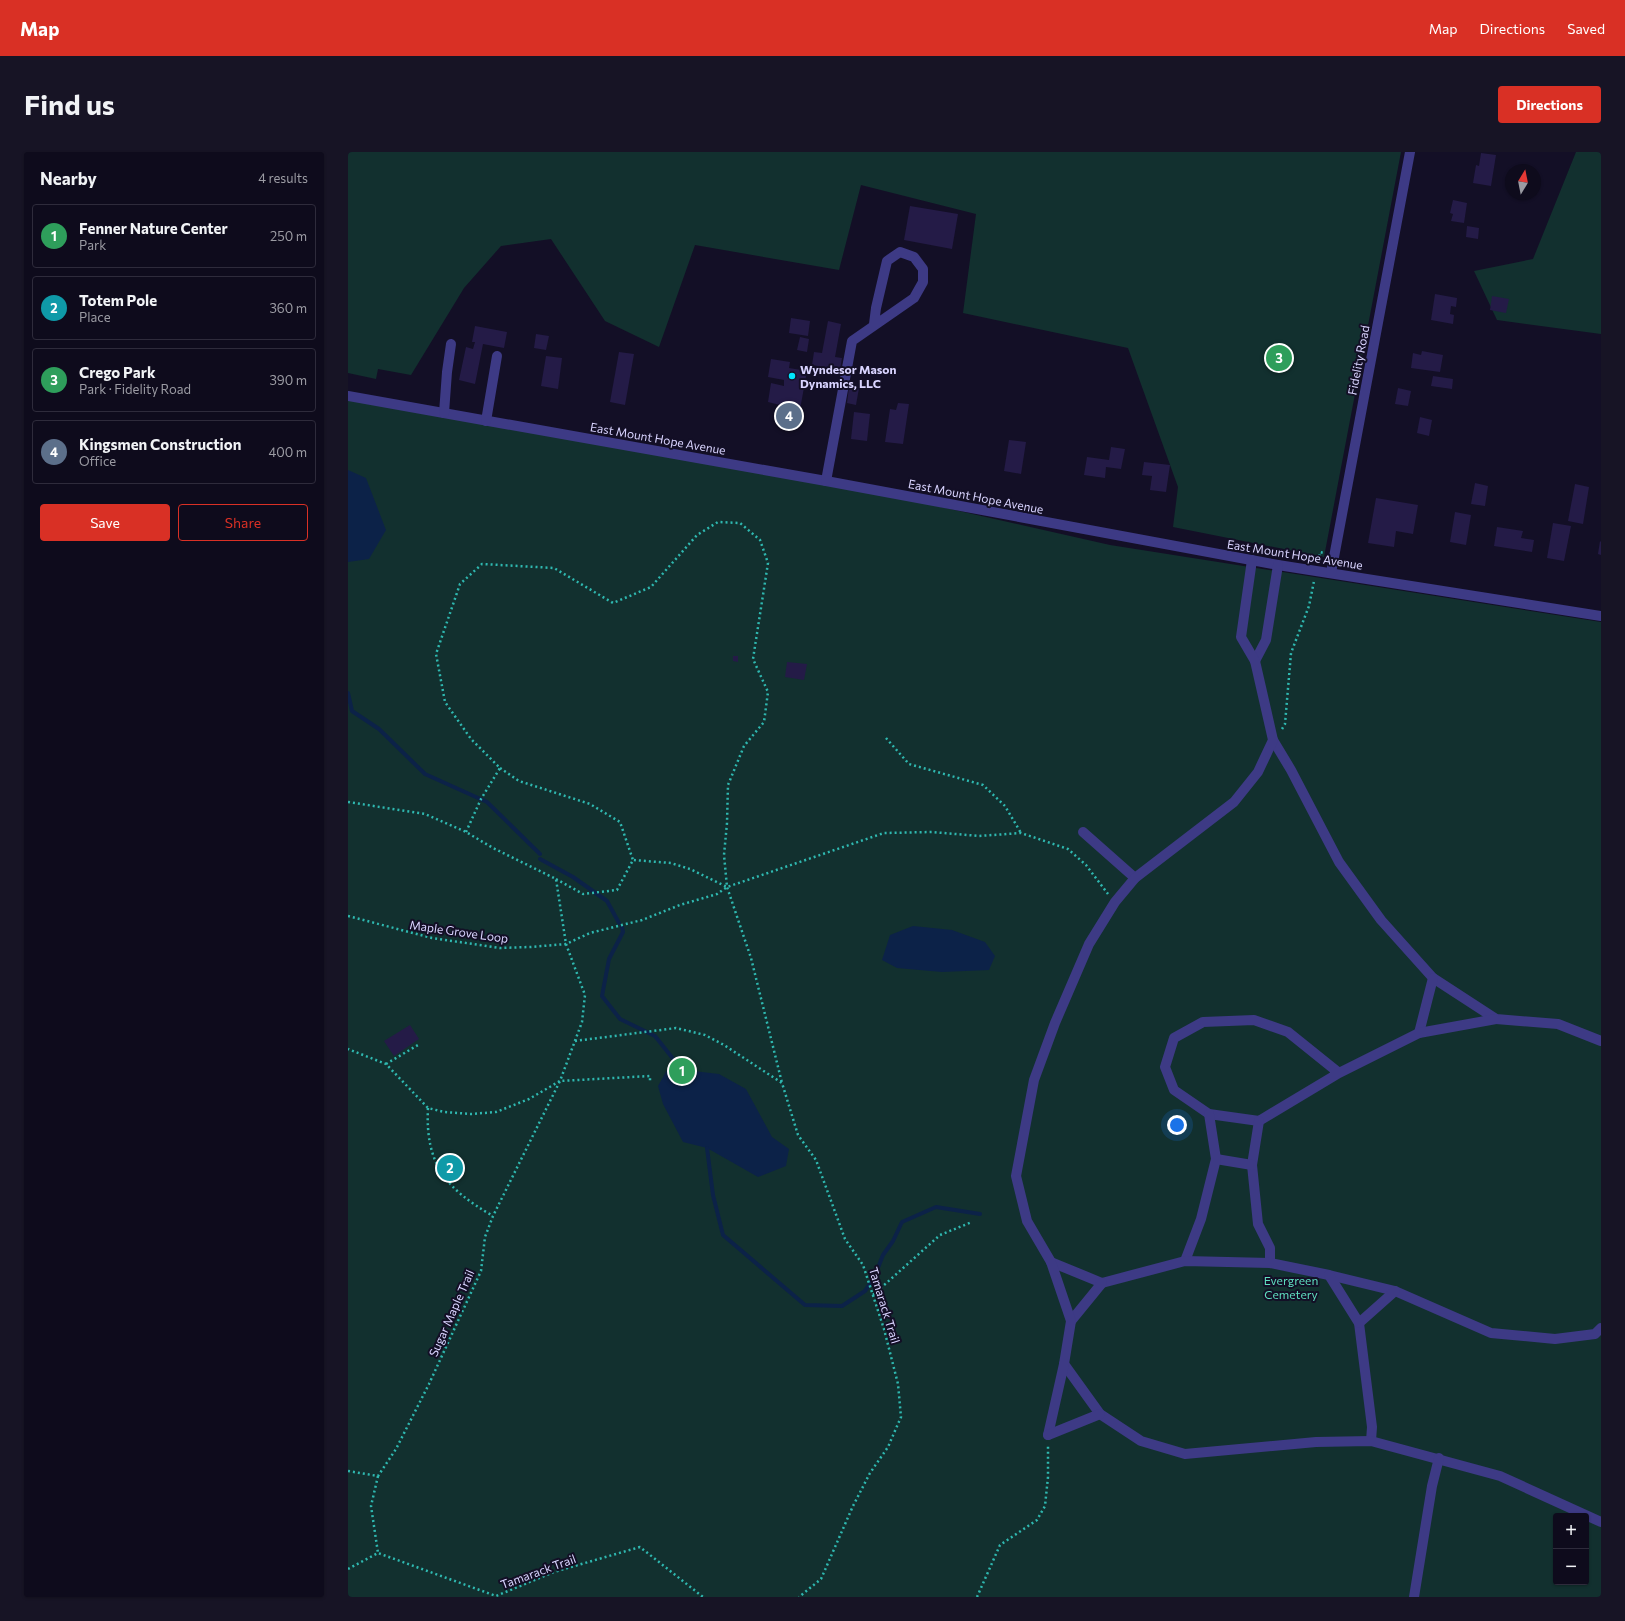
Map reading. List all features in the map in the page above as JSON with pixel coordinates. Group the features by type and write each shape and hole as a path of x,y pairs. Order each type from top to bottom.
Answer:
{"street":[{"name":"Fidelity Road","path":"1331,573 1410,152"},
{"path":"826,480 852,341 874,324 898,311 914,298 923,282 923,275 922,268 914,257 900,252 887,261 876,308 874,324"},
{"path":"444,413 451,344"},
{"path":"486,421 497,356"},
{"name":"East Mount Hope Avenue","path":"348,396 826,480 1278,565 1601,616"},
{"path":"1252,560 1241,637 1255,660 1273,740 1291,770 1339,862 1381,920 1433,978 1496,1018"},
{"path":"1255,660 1266,640 1278,565"},
{"path":"1048,1435 1064,1364 1071,1321 1051,1262 1027,1221 1016,1176 1034,1080 1054,1023 1089,944 1115,902 1135,878 1234,802 1258,772 1273,740"},
{"path":"1083,832 1135,878"},
{"path":"1419,1033 1433,978"},
{"path":"1339,1073 1288,1032 1254,1020 1203,1022 1174,1038 1165,1067 1174,1090 1208,1114 1259,1121 1339,1073 1419,1033 1496,1018 1558,1024 1601,1041"},
{"path":"1185,1261 1200,1219 1216,1159 1208,1114"},
{"path":"1259,1121 1252,1165 1258,1224 1270,1248 1270,1263"},
{"path":"1216,1159 1252,1165"},
{"path":"1071,1321 1102,1283 1185,1261 1270,1263 1329,1275 1394,1291 1491,1333 1556,1339 1599,1334"},
{"path":"1051,1262 1102,1283"},
{"path":"1329,1275 1359,1323 1372,1427 1371,1441"},
{"path":"1359,1323 1394,1291"},
{"path":"1064,1364 1100,1414 1141,1441 1185,1454 1316,1442 1371,1441 1439,1458 1500,1476 1598,1517"},
{"path":"1048,1435 1100,1414"},
{"path":"1414,1597 1432,1486 1439,1458"}],"path":[{"name":"Tamarack Trail","path":"500,768 470,739 445,702 436,654 460,584 482,564 554,568 613,603 651,587 697,535 718,522 740,523 760,540 768,563 752,659 768,692 764,722 744,746 728,785 728,823 724,855 727,887 751,958 782,1083 798,1135 816,1160 845,1239 864,1265 884,1329 898,1384 901,1417 888,1447 870,1473 853,1506 821,1578 799,1597"},
{"path":"1273,740 1285,724 1291,653 1309,606 1314,584"},
{"path":"886,738 909,764 983,786 1005,806 1021,833"},
{"path":"348,802 425,814 466,832 493,848 583,894 617,890 633,860 620,822 590,804 519,781 500,768 481,799 466,832"},
{"path":"566,944 590,933 642,920 680,905 716,894 727,887 884,833 932,832 979,836 1021,833 1068,849 1086,864 1115,902"},
{"path":"633,860 671,863 690,869 727,887"},
{"path":"556,879 566,944 585,995 582,1022 560,1081"},
{"name":"Maple Grove Loop","path":"348,916 432,938 500,948 566,944"},
{"path":"575,1041 650,1030 676,1028 705,1035 724,1045 782,1083"},
{"path":"386,1064 418,1045"},
{"path":"348,1049 386,1064 428,1108 451,1113 496,1112 529,1099 560,1081 650,1076 650,1083"},
{"name":"Sugar Maple Trail","path":"378,1476 400,1443 481,1271 485,1237 493,1216 560,1081"},
{"path":"428,1108 429,1129 436,1165 454,1189 472,1204 493,1216"},
{"path":"873,1295 940,1235 972,1222"},
{"path":"977,1597 1000,1545 1037,1520 1045,1506 1048,1477 1048,1435"},
{"path":"348,1471 378,1476 371,1506 378,1552 348,1569"},
{"name":"Tamarack Trail","path":"378,1552 496,1596 554,1572 640,1547 703,1597"}],"green space":[{"path":"348,152 1401,152 1324,557 1173,527 1178,487 1128,348 963,313 976,214 861,185 839,270 695,245 659,347 605,321 551,239 501,246 464,288 411,375 378,369 376,379 348,373"},
{"path":"1576,152 1601,152 1601,334 1497,320 1474,271 1533,259"},
{"name":"Evergreen Cemetery","path":"348,397 826,481 1110,545 1601,622 1601,1597 348,1597"}],"water":[{"path":"348,470 366,478 386,530 369,559 348,562"},
{"path":"913,926 952,930 985,942 995,956 989,970 942,972 897,968 882,960 890,935"},
{"path":"668,1068 719,1074 746,1089 772,1137 789,1149 786,1166 758,1177 707,1148 683,1142 663,1104 658,1086"}],"building":[{"path":"1481,153 1496,155 1491,186 1473,183 1476,165 1479,166"},
{"path":"1453,200 1467,203 1464,223 1451,221 1453,214 1450,213"},
{"path":"910,206 958,214 952,249 904,240"},
{"path":"1467,226 1479,228 1478,239 1466,237"},
{"path":"1435,294 1457,298 1456,307 1451,306 1450,314 1454,315 1453,324 1431,320"},
{"path":"1492,296 1509,299 1506,313 1490,310"},
{"path":"791,318 810,321 808,336 789,333"},
{"path":"828,321 841,324 835,357 842,358 840,370 812,365 814,352 822,353"},
{"path":"475,326 507,332 504,348 483,344 475,384 459,380 466,347 473,349 475,342 472,342"},
{"path":"536,334 549,336 546,350 534,348"},
{"path":"800,337 809,339 807,352 797,350"},
{"path":"1422,351 1443,355 1440,372 1411,368 1413,353 1421,355"},
{"path":"619,352 634,354 625,405 610,402"},
{"path":"546,356 562,358 558,389 541,386"},
{"path":"771,359 790,362 789,368 807,371 797,426 777,422 780,405 768,402 771,383 784,386 784,380 768,377"},
{"path":"1433,376 1453,379 1452,389 1431,386"},
{"path":"849,387 859,388 856,405 847,403"},
{"path":"1398,388 1411,391 1408,406 1395,404"},
{"path":"898,403 909,404 903,444 885,442 890,409 896,410"},
{"path":"854,412 870,414 867,441 851,439"},
{"path":"1420,417 1432,420 1429,436 1417,433"},
{"path":"1009,440 1026,442 1021,474 1004,471"},
{"path":"1111,447 1125,449 1121,469 1106,467 1105,478 1084,475 1087,457 1109,460"},
{"path":"1144,462 1170,465 1166,492 1150,490 1152,476 1142,475"},
{"path":"1475,483 1488,486 1485,506 1471,504"},
{"path":"1575,484 1589,487 1583,524 1568,521"},
{"path":"1376,498 1418,505 1413,534 1396,531 1394,547 1368,543"},
{"path":"1455,512 1471,515 1466,545 1450,542"},
{"path":"1553,523 1571,526 1564,561 1547,558"},
{"path":"1497,527 1523,531 1521,538 1534,540 1532,552 1494,546"},
{"path":"1600,541 1601,542 1601,555 1598,554"},
{"path":"733,656 738,656 738,662 733,661"},
{"path":"787,662 807,664 804,680 785,677"},
{"path":"410,1025 419,1039 394,1056 384,1041"}],"waterway":[{"path":"348,693 352,711 379,729 425,774 487,802 540,854"},
{"path":"540,859 573,877 607,901 619,923"},
{"path":"622,927 623,932 609,959 602,996 620,1019 655,1036 682,1070"},
{"path":"707,1148 713,1195 723,1235 805,1305 842,1306 865,1291 874,1278 883,1255 893,1241 902,1222 936,1207 980,1214"}],"place":[{"name":"Crego Park","path":"1279,358"},
{"name":"Wyndesor Mason Dynamics, LLC","path":"792,376"},
{"name":"Kingsmen Construction","path":"789,416"},
{"name":"Fenner Nature Center","path":"682,1071"},
{"name":"Totem Pole","path":"450,1168"}]}
